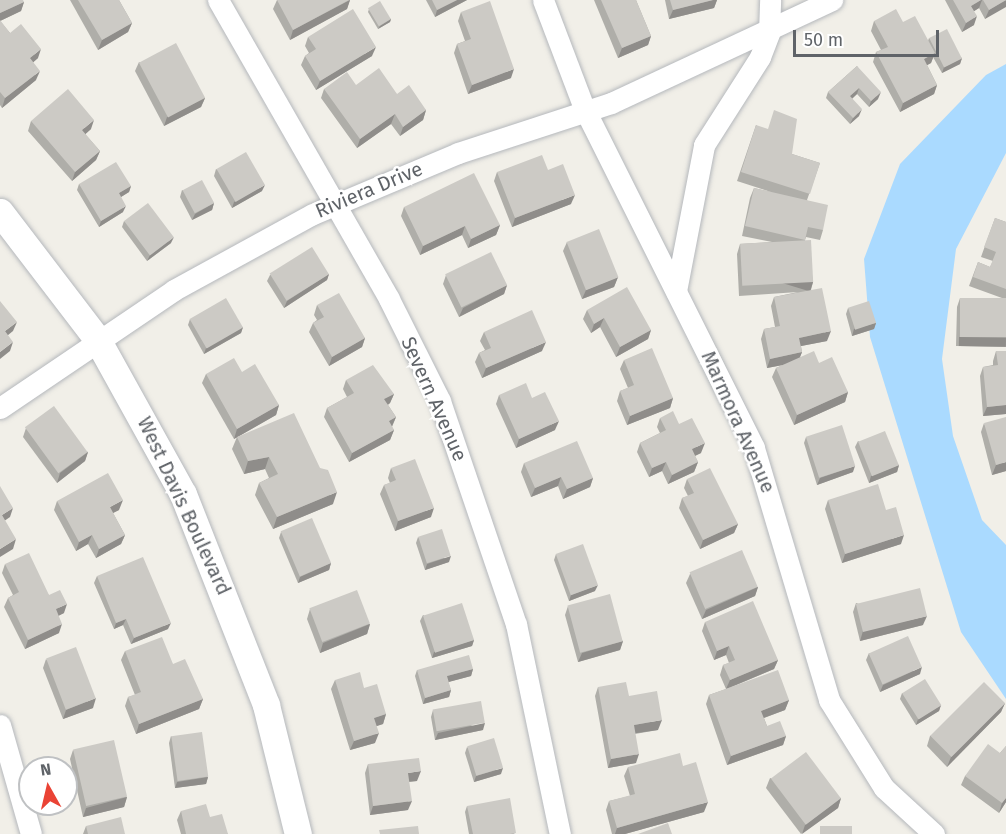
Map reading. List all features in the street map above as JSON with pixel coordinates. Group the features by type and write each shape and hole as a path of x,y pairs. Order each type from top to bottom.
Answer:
{"street":[{"name":"Severn Avenue","path":"218,0 440,401 481,511 516,624 560,834"},
{"name":"Marmora Avenue","path":"543,0 584,108 754,448 836,717 884,788 934,834"},
{"path":"676,291 704,145 760,57 769,33 770,0"},
{"name":"Riviera Drive","path":"0,408 97,339 221,262 333,205 584,108 611,103 769,33 832,0"},
{"name":"West Davis Boulevard","path":"0,212 97,339 151,431 212,556 266,705 298,834"},
{"path":"0,725 31,834"}],"water":[{"path":"1006,64 1006,153 956,249 942,359 953,436 982,520 1006,545 1006,699 961,632 870,337 864,259 900,164 986,75"}],"building":[{"path":"0,0 23,0 24,2 0,13"},
{"path":"78,0 119,0 132,23 102,40"},
{"path":"277,0 349,0 293,30"},
{"path":"432,0 457,0 437,10"},
{"path":"601,0 636,0 651,36 622,48"},
{"path":"670,0 713,0 673,10"},
{"path":"953,0 981,0 971,6 977,16 966,23"},
{"path":"983,0 1006,0 989,10"},
{"path":"380,1 391,19 379,26 368,8"},
{"path":"490,1 514,69 472,85 457,44 471,39 461,12"},
{"path":"353,9 376,47 320,81 305,56 316,49 308,37"},
{"path":"896,9 903,22 915,16 935,53 924,59 937,85 903,103 876,52 888,47 874,21"},
{"path":"0,20 10,33 21,24 41,49 30,58 40,71 5,98 0,92"},
{"path":"947,29 962,58 944,67 929,38"},
{"path":"176,43 205,98 168,117 139,63"},
{"path":"857,66 881,92 871,101 859,88 850,96 862,109 853,118 828,92"},
{"path":"379,68 397,94 409,85 426,110 403,127 395,114 360,139 324,89 347,72 356,85"},
{"path":"68,89 94,120 82,130 100,151 75,172 31,121"},
{"path":"774,110 797,119 792,154 820,163 810,194 741,172 756,125 768,129"},
{"path":"246,152 265,185 236,202 217,169"},
{"path":"542,155 548,170 563,164 575,195 515,218 497,172"},
{"path":"116,162 131,186 119,193 126,206 101,221 79,184"},
{"path":"474,173 500,225 471,239 465,226 423,246 404,207"},
{"path":"202,180 214,203 195,213 183,190"},
{"path":"754,188 828,205 823,230 808,227 805,240 745,226"},
{"path":"148,203 174,237 150,255 124,221"},
{"path":"995,218 1006,222 1006,289 973,277 978,262 990,267 996,252 984,247"},
{"path":"599,229 618,277 586,290 567,242"},
{"path":"811,240 813,282 742,286 740,244"},
{"path":"312,247 329,274 287,301 270,273"},
{"path":"491,252 507,285 461,308 445,274"},
{"path":"627,287 651,330 620,347 604,318 594,324 587,310"},
{"path":"822,288 831,331 799,338 802,352 770,359 764,329 780,326 774,297"},
{"path":"339,293 365,338 332,357 313,323 324,317 317,305"},
{"path":"226,298 243,327 207,348 190,319"},
{"path":"960,298 1006,298 1006,337 960,337"},
{"path":"0,301 17,322 5,331 13,342 0,352"},
{"path":"869,301 876,323 855,330 848,308"},
{"path":"532,310 546,342 486,368 479,353 491,348 484,332"},
{"path":"652,348 673,398 630,416 620,391 634,385 624,360"},
{"path":"814,351 819,363 832,357 848,392 797,415 776,368"},
{"path":"996,351 1006,351 1006,405 987,407 983,367 998,365"},
{"path":"234,358 242,372 255,364 279,405 237,429 206,374"},
{"path":"373,365 394,394 384,399 396,417 389,421 394,430 352,453 327,408 354,393 346,380"},
{"path":"526,383 532,398 545,392 559,421 519,439 499,395"},
{"path":"54,406 88,452 58,473 25,427"},
{"path":"673,411 679,424 692,418 705,443 692,449 698,462 672,475 666,462 652,468 640,443 666,430 660,418"},
{"path":"294,413 320,468 328,470 337,492 277,517 259,483 278,474 269,457 248,461 237,437"},
{"path":"1006,417 1006,462 996,465 984,423"},
{"path":"842,425 855,466 819,478 806,437"},
{"path":"885,431 899,465 872,476 858,442"},
{"path":"577,441 593,478 567,489 561,477 535,488 524,463"},
{"path":"415,459 434,508 398,521 384,485 396,480 391,468"},
{"path":"710,468 738,524 703,540 682,498 694,493 687,479"},
{"path":"108,473 123,500 110,507 125,535 99,549 92,535 79,542 57,501"},
{"path":"878,484 886,510 896,507 904,535 845,554 828,500"},
{"path":"0,486 13,508 2,515 16,539 0,549"},
{"path":"312,518 331,563 300,576 281,531"},
{"path":"442,529 451,556 427,563 418,537"},
{"path":"583,544 598,585 571,595 556,554"},
{"path":"742,550 758,587 705,609 690,572"},
{"path":"29,553 49,595 60,590 67,604 56,609 62,624 28,640 8,598 19,592 5,564"},
{"path":"143,557 171,623 134,638 126,619 116,623 97,576"},
{"path":"920,588 927,616 863,632 856,604"},
{"path":"357,590 370,624 322,642 309,608"},
{"path":"610,594 623,641 580,653 567,605"},
{"path":"753,601 778,660 730,680 723,665 735,660 729,646 717,651 705,622"},
{"path":"462,603 474,640 435,653 423,616"},
{"path":"908,636 922,667 883,685 869,653"},
{"path":"162,637 173,664 185,659 203,699 139,724 128,697 141,692 125,651"},
{"path":"76,647 96,698 66,710 46,658"},
{"path":"469,655 473,669 447,676 451,690 425,698 417,670"},
{"path":"778,670 789,700 761,711 767,726 780,721 786,736 731,756 709,695"},
{"path":"360,672 364,688 377,684 386,714 374,718 379,733 354,741 335,680"},
{"path":"925,679 941,705 919,720 902,693"},
{"path":"626,682 629,696 657,691 662,720 634,725 639,754 611,759 598,687"},
{"path":"984,682 1005,703 951,757 930,736"},
{"path":"481,701 485,723 437,731 433,710"},
{"path":"202,732 208,777 178,781 171,736"},
{"path":"494,738 503,768 476,776 467,746"},
{"path":"114,740 127,797 86,806 78,771 78,756 75,756 73,749"},
{"path":"988,744 1000,753 1006,746 1006,798 1002,803 965,776"},
{"path":"806,752 841,798 806,825 771,778"},
{"path":"680,753 683,766 696,762 708,802 617,828 609,801 635,794 628,767"},
{"path":"419,758 421,771 408,773 412,801 373,806 368,764"},
{"path":"510,798 516,833 473,834 467,806"},
{"path":"206,804 210,817 222,814 228,834 186,834 181,811"},
{"path":"121,817 125,834 88,834 86,826"},
{"path":"668,823 672,834 638,834"},
{"path":"418,826 419,834 380,834 379,830"},
{"path":"820,826 852,826 852,834 820,834"}]}
